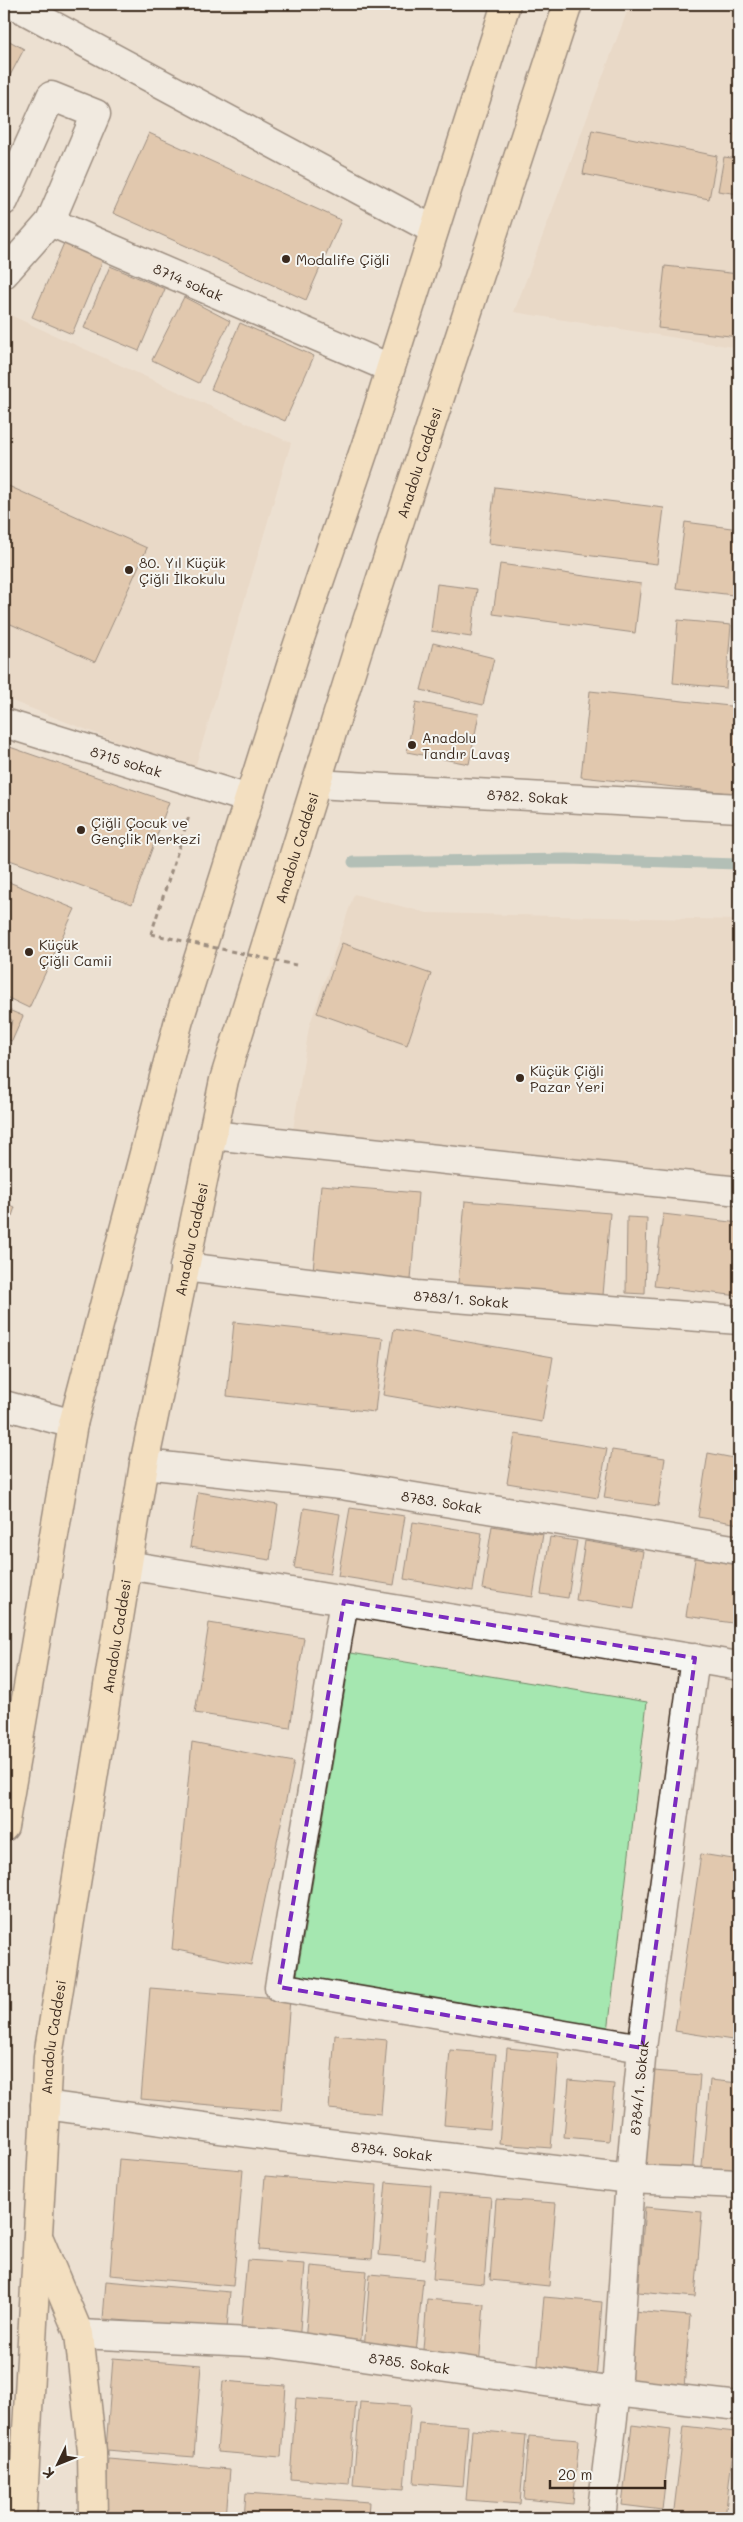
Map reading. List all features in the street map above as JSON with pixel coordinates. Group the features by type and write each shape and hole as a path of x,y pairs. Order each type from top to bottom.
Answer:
{"highway":[{"path":"4,1827 73,1424 179,1020 296,650 390,368 506,4"},
{"name":"Anadolu Caddesi","path":"22,2518 48,2056 144,1464 212,1135 224,1080 316,784 421,451 568,4"},
{"path":"38,2235 79,2334 92,2451 92,2518"}],"street":[{"path":"13,4 434,230"},
{"path":"4,201 50,96 96,114 50,222 4,274"},
{"name":"8714 sokak","path":"50,222 390,368"},
{"name":"8715 sokak","path":"4,723 249,799"},
{"name":"8782. Sokak","path":"316,784 739,808"},
{"path":"212,1135 739,1191"},
{"name":"8783/1. Sokak","path":"184,1267 416,1295 739,1320"},
{"path":"4,1405 73,1424"},
{"name":"8783. Sokak","path":"144,1464 341,1484 739,1550"},
{"path":"127,1565 739,1666"},
{"path":"344,1601 280,1986 642,2048"},
{"name":"8784/1. Sokak","path":"601,2518 616,2392 630,2179 642,2048 695,1658"},
{"name":"8784. Sokak","path":"45,2105 270,2136 630,2179 739,2184"},
{"name":"8785. Sokak","path":"79,2334 272,2343 616,2392 739,2406"}],"path":[{"path":"199,783 151,934 296,965"}],"highlighted area":[{"path":"344,1601 695,1658 642,2048 279,1987"}],"shaded area":[{"path":"630,4 739,4 739,348 514,312"},
{"name":"80. Yıl Küçük Çiğli İlkokulu","path":"10,315 291,443 194,771 4,698 4,326"},
{"name":"Küçük Çiğli Pazar Yeri","path":"354,894 427,913 739,920 739,1178 293,1130 309,1027"}],"green space":[{"path":"351,1653 647,1702 607,2040 296,1981"}],"building":[{"path":"4,38 24,49 4,87"},
{"path":"592,130 717,156 709,199 583,174"},
{"path":"149,133 341,220 306,300 113,213"},
{"path":"724,157 739,159 739,194 718,191"},
{"path":"64,243 103,260 72,334 32,317"},
{"path":"110,266 165,289 139,351 84,328"},
{"path":"665,266 739,274 739,337 658,328"},
{"path":"184,297 230,321 199,383 152,360"},
{"path":"240,323 314,356 285,421 211,389"},
{"path":"4,484 147,548 95,662 4,621"},
{"path":"495,487 664,508 657,564 488,543"},
{"path":"685,522 739,529 739,550 733,595 676,588"},
{"path":"500,564 641,584 635,633 493,614"},
{"path":"437,584 477,589 471,637 431,631"},
{"path":"678,620 731,625 726,688 673,683"},
{"path":"433,643 494,658 483,705 421,690"},
{"path":"590,691 739,707 739,794 581,777"},
{"path":"416,702 479,714 469,764 407,752"},
{"name":"Çiğli Çocuk ve Gençlik Merkezi","path":"4,745 169,802 132,904 4,858"},
{"name":"Küçük Çiğli Camii","path":"4,880 75,909 29,1008 4,996"},
{"path":"342,943 431,974 407,1045 317,1013"},
{"path":"4,1008 23,1016 12,1041 4,1038"},
{"path":"4,1014 12,1020 10,1029 6,1032 4,1032"},
{"path":"321,1185 418,1193 411,1280 313,1271"},
{"path":"465,1201 610,1213 602,1307 457,1295"},
{"path":"4,1204 15,1207 4,1240"},
{"path":"663,1214 739,1223 739,1296 654,1286"},
{"path":"627,1217 647,1218 645,1294 626,1293"},
{"path":"234,1322 383,1338 375,1412 227,1396"},
{"path":"394,1329 553,1357 542,1422 383,1395"},
{"path":"515,1434 607,1449 598,1498 507,1483"},
{"path":"612,1450 665,1458 658,1506 604,1498"},
{"path":"708,1453 739,1459 739,1524 698,1517"},
{"path":"198,1492 278,1505 270,1560 190,1547"},
{"path":"304,1508 340,1514 330,1574 294,1568"},
{"path":"350,1508 405,1516 394,1585 338,1576"},
{"path":"413,1522 482,1533 473,1591 404,1579"},
{"path":"492,1526 543,1534 533,1597 482,1589"},
{"path":"550,1537 577,1541 568,1598 541,1594"},
{"path":"585,1541 643,1551 634,1609 576,1600"},
{"path":"696,1553 739,1561 739,1624 686,1616"},
{"path":"209,1623 304,1638 290,1728 195,1713"},
{"path":"192,1742 294,1762 251,1965 172,1949"},
{"path":"701,1854 739,1860 739,2041 675,2031"},
{"path":"150,1988 290,1999 281,2111 141,2099"},
{"path":"335,2035 387,2040 381,2114 329,2109"},
{"path":"507,2048 559,2053 551,2148 499,2144"},
{"path":"450,2050 496,2054 490,2129 444,2125"},
{"path":"654,2071 700,2075 692,2178 645,2174"},
{"path":"569,2080 614,2084 609,2141 564,2137"},
{"path":"710,2080 739,2083 739,2180 701,2177"},
{"path":"119,2159 243,2170 233,2286 110,2275"},
{"path":"265,2176 377,2185 372,2259 259,2250"},
{"path":"386,2182 431,2186 425,2259 379,2255"},
{"path":"440,2193 491,2197 484,2284 433,2279"},
{"path":"496,2199 556,2203 549,2286 490,2280"},
{"path":"645,2207 702,2212 695,2297 638,2292"},
{"path":"247,2260 305,2264 299,2343 240,2338"},
{"path":"311,2266 367,2271 360,2349 305,2343"},
{"path":"370,2274 423,2279 416,2354 364,2350"},
{"path":"106,2281 230,2292 227,2329 103,2319"},
{"path":"544,2297 602,2302 596,2380 537,2375"},
{"path":"427,2299 484,2304 479,2367 422,2362"},
{"path":"633,2311 690,2316 684,2388 627,2383"},
{"path":"113,2358 201,2365 194,2457 106,2450"},
{"path":"223,2381 286,2386 281,2457 217,2452"},
{"path":"296,2398 356,2402 349,2484 290,2479"},
{"path":"360,2402 411,2406 404,2489 353,2485"},
{"path":"419,2422 468,2426 463,2487 414,2483"},
{"path":"632,2425 671,2430 662,2510 622,2505"},
{"path":"684,2426 735,2432 725,2518 673,2518"},
{"path":"472,2430 526,2435 520,2504 466,2500"},
{"path":"529,2436 579,2440 573,2504 524,2499"},
{"path":"108,2459 230,2469 226,2518 104,2518"},
{"path":"246,2493 369,2502 368,2518 244,2518"}],"waterway":[{"path":"353,862 567,859 739,864"}],"place":[{"name":"Modalife Çiğli","path":"286,259"},
{"name":"80. Yıl Küçük Çiğli İlkokulu","path":"129,570"},
{"name":"Anadolu Tandır Lavaş","path":"412,745"},
{"name":"Çiğli Çocuk ve Gençlik Merkezi","path":"81,830"},
{"name":"Küçük Çiğli Camii","path":"29,952"},
{"name":"Küçük Çiğli Pazar Yeri","path":"520,1078"}]}
